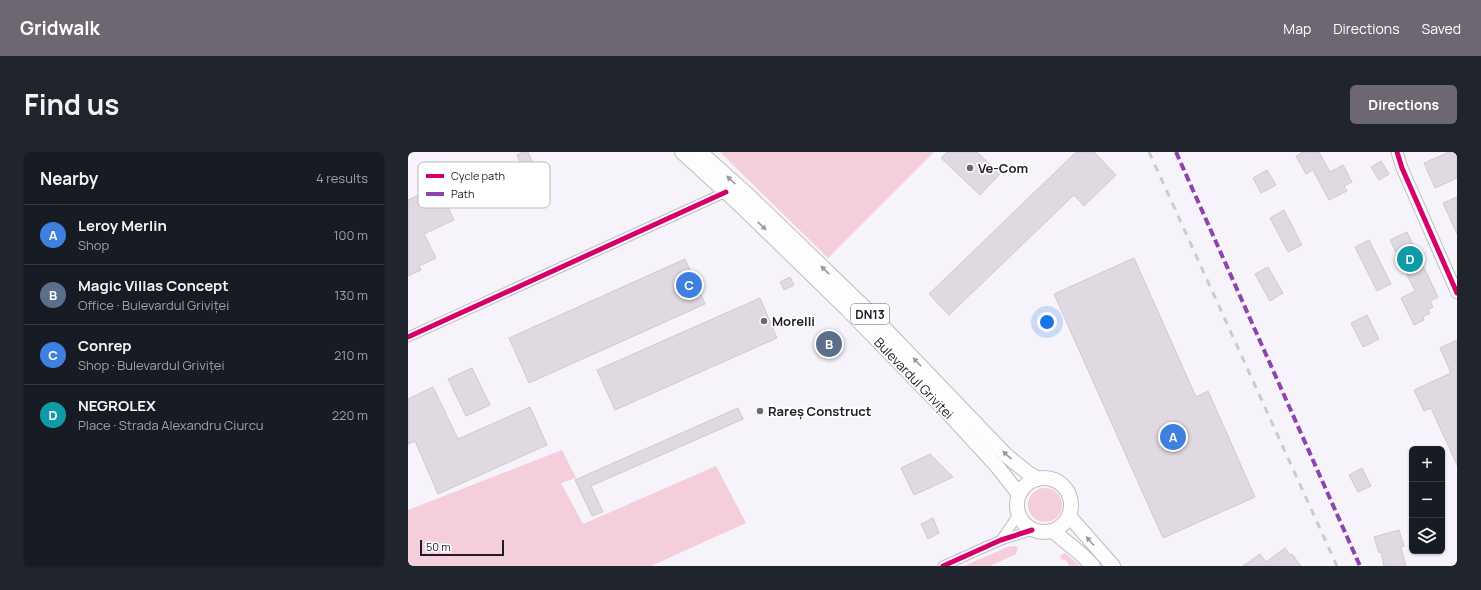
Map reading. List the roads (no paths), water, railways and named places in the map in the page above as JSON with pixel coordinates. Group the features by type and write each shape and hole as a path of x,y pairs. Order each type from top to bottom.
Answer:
{"main road":[{"name":"Bulevardul Griviței","path":"682,152 808,270 857,319 971,438 1019,494"},
{"name":"Bulevardul Griviței","path":"700,152 749,196 866,309 1007,456 1038,479"},
{"name":"DN13","path":"1038,479 1044,478 1056,481 1066,489 1071,500 1071,511 1069,516"},
{"path":"1038,479 1029,483 1019,494 1017,504 1018,515 1022,521 1032,530 1040,532 1053,531 1063,525 1069,516 1113,566"},
{"path":"1053,531 1093,566"}],"street":[{"path":"1397,152 1408,181 1457,293"},
{"path":"408,337 726,192"},
{"path":"1001,540 1018,515"},
{"path":"943,566 1001,540 1032,530"}],"railway":[{"path":"1149,152 1337,566"}],"place":[{"name":"Ve-Com","path":"970,168"},
{"name":"NEGROLEX","path":"1410,259"},
{"name":"Conrep","path":"689,285"},
{"name":"Morelli","path":"764,321"},
{"name":"Magic Villas Concept","path":"829,344"},
{"name":"Rareș Construct","path":"760,411"},
{"name":"Leroy Merlin","path":"1173,437"}]}
